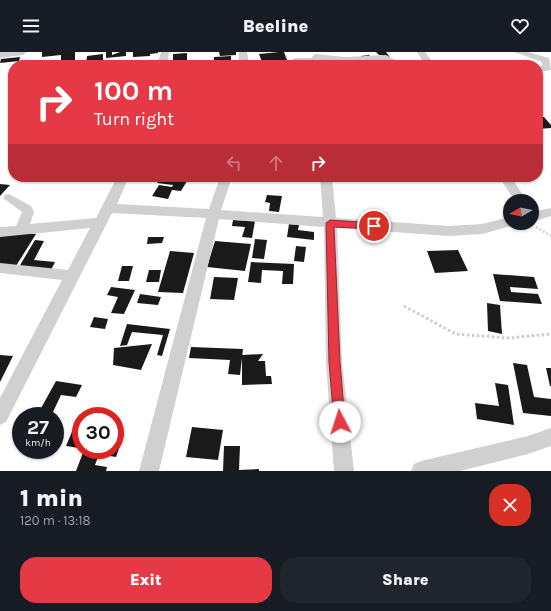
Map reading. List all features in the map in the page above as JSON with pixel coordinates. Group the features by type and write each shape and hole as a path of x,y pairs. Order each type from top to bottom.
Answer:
{"street":[{"path":"0,55 23,52"},
{"path":"518,52 549,60"},
{"path":"539,52 549,60"},
{"path":"303,60 316,58 345,60 386,58 390,60"},
{"path":"543,69 547,69 549,60"},
{"path":"0,416 121,182"},
{"path":"149,471 213,215 224,182"},
{"path":"326,182 330,223 334,362 344,471"},
{"path":"508,182 516,194"},
{"path":"10,198 27,209 28,212 21,230"},
{"path":"108,208 144,209 330,223 467,231 503,223"},
{"path":"539,215 551,212"},
{"path":"0,232 100,222"},
{"path":"0,268 73,276"},
{"path":"421,471 528,445 551,437"}],"path":[{"path":"404,306 456,334 509,338 551,334"}],"building":[{"path":"42,52 75,52 75,60 61,60 61,55 42,57"},
{"path":"106,52 112,52 112,55 120,52 126,52 126,56 106,58"},
{"path":"133,52 158,53 150,54 150,56 133,57"},
{"path":"219,52 236,52 236,55 220,56"},
{"path":"284,52 287,60 261,60 259,54"},
{"path":"376,52 386,52 392,60 385,60 382,55 379,55"},
{"path":"187,53 187,60 173,60 173,54"},
{"path":"103,54 103,60 87,60 87,56"},
{"path":"369,55 372,60 364,60 361,56"},
{"path":"231,56 231,60 214,60 214,57"},
{"path":"20,57 19,60 8,60 8,62 0,63 1,59"},
{"path":"543,117 551,125 551,128 543,129"},
{"path":"186,182 181,191 172,190 168,199 152,196 159,185 172,187 173,185 157,183"},
{"path":"0,184 10,185 0,196"},
{"path":"267,195 282,196 279,212 269,211 270,203 265,202"},
{"path":"233,220 255,221 252,238 242,237 245,227 232,226"},
{"path":"289,224 299,225 298,230 314,232 314,240 287,237"},
{"path":"3,231 36,234 16,266 0,264 0,236"},
{"path":"148,237 164,237 162,243 147,244"},
{"path":"255,239 267,240 264,259 252,258"},
{"path":"35,240 44,241 34,260 55,262 51,270 19,267"},
{"path":"215,241 251,244 245,271 207,267"},
{"path":"296,246 306,247 304,262 294,261"},
{"path":"458,250 468,271 435,273 427,251"},
{"path":"170,251 194,253 183,293 158,292"},
{"path":"251,262 294,264 293,284 282,284 283,271 262,270 261,283 248,282"},
{"path":"122,266 133,266 129,281 118,281"},
{"path":"149,270 161,270 159,282 146,282"},
{"path":"493,274 534,277 538,289 510,287 511,292 538,294 542,304 500,301"},
{"path":"214,277 238,278 234,300 210,299"},
{"path":"111,287 135,290 124,314 111,313 118,297 107,295"},
{"path":"140,294 161,297 158,305 137,303"},
{"path":"487,303 500,305 502,334 488,331"},
{"path":"94,317 108,319 105,329 90,327"},
{"path":"127,324 170,329 162,356 157,355 163,335 132,332 127,345 120,346"},
{"path":"152,344 141,370 113,365 114,348"},
{"path":"191,347 243,349 240,375 228,374 230,360 189,358"},
{"path":"263,354 258,361 265,361 266,376 271,376 272,384 242,385 242,355"},
{"path":"0,355 13,356 0,382"},
{"path":"513,363 527,365 534,397 551,399 551,416 523,413"},
{"path":"546,368 551,368 551,386 550,386"},
{"path":"56,381 82,385 76,397 61,395 55,407 42,407"},
{"path":"495,383 508,385 514,425 477,419 475,403 499,406"},
{"path":"192,427 223,430 218,460 186,457"},
{"path":"72,432 72,447 66,446"},
{"path":"224,446 240,446 239,470 259,469 259,471 223,471"},
{"path":"81,459 97,459 95,465 107,467 106,471 76,471"}],"route":[{"path":"340,422 334,362 330,223 374,226"}]}
